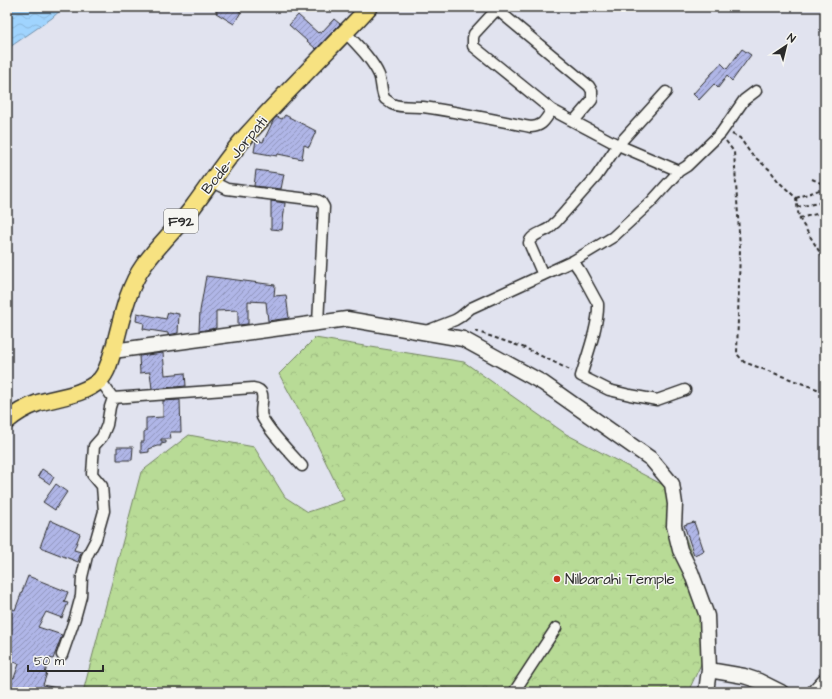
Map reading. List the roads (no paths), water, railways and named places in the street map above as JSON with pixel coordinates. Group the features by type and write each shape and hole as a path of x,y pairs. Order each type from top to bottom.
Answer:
{"main road":[{"name":"Bode- Jorpati","path":"100,380 110,363 131,291 139,272 163,241 187,214 246,136 369,7"},
{"path":"113,351 347,319 463,339 543,383 651,459 672,484 675,504 674,526 680,550 691,572 708,616 709,670 706,692"},
{"path":"7,421 38,403 76,393 100,380"},
{"path":"709,670 744,676 759,681 781,692"},
{"path":"814,692 825,680"}],"street":[{"path":"574,121 592,100 592,91 589,86 495,8 474,34 473,46 552,110 618,145 679,171"},
{"path":"345,32 359,46 379,74 384,96 392,104 422,107 531,127 541,125 552,110"},
{"path":"424,332 455,320 471,308 573,261 613,236 626,226 651,202 679,171 687,166 721,133 744,100 756,91"},
{"path":"543,275 529,240 556,222 596,177 618,145 666,92"},
{"path":"211,181 227,189 317,200 321,202 324,207 318,323"},
{"path":"573,261 598,304 599,310 581,376 609,390 657,400 686,390"},
{"path":"100,380 113,398"},
{"path":"113,398 257,388 262,394 261,414 269,428 302,466"},
{"path":"62,655 81,596 82,577 87,556 96,539 104,511 102,486 92,474 94,446 102,437 107,425 113,398"},
{"path":"514,692 556,628"}],"water":[{"path":"7,7 64,7 52,18 7,49"}],"place":[{"name":"Nilbarahi Temple","path":"557,579"}]}
